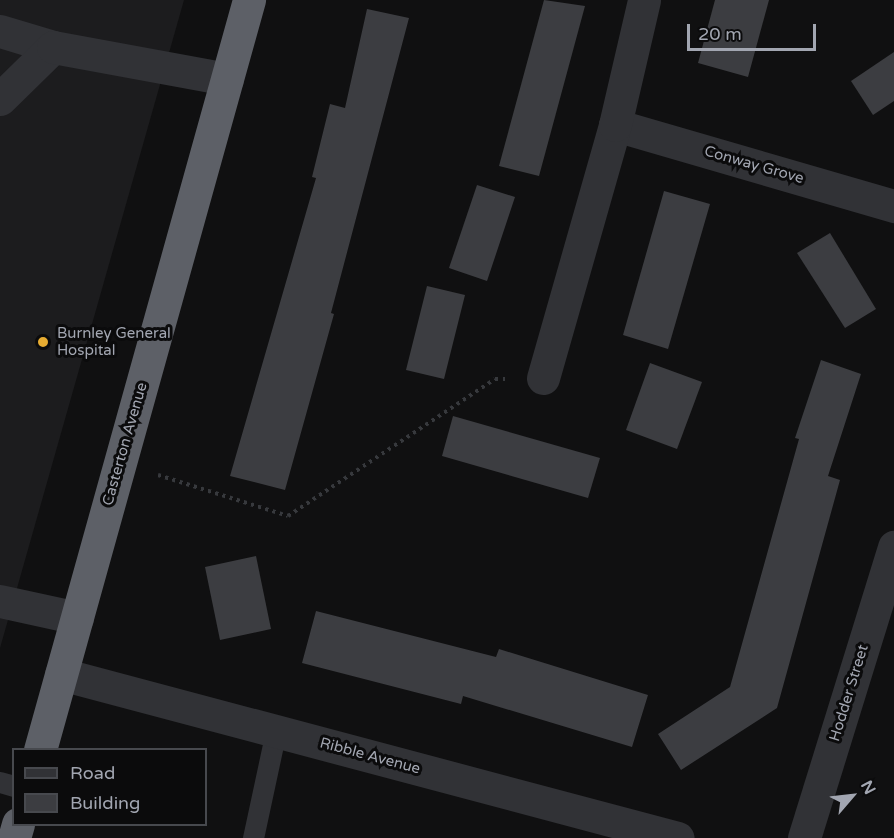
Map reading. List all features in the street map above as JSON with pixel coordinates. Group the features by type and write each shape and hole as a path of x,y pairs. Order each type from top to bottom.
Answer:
{"highway":[{"name":"Casterton Avenue","path":"40,748 249,0"}],"street":[{"path":"543,378 615,125 644,0"},
{"path":"0,31 53,47 227,79"},
{"path":"0,99 53,47"},
{"name":"Conway Grove","path":"615,125 894,206"},
{"name":"Hodder Street","path":"804,838 894,548"},
{"path":"0,601 77,618"},
{"name":"Ribble Avenue","path":"61,674 678,838"}],"lane":[{"path":"253,838 276,731"}],"path":[{"path":"120,462 288,516 495,379"}],"shaded area":[{"name":"Burnley General Hospital","path":"0,0 184,0 0,648"}],"building":[{"path":"544,0 585,6 539,176 499,166"},
{"path":"715,0 769,0 748,77 698,63"},
{"path":"367,9 409,18 331,313 334,314 285,490 230,476 316,178 312,177 330,104 345,108"},
{"path":"894,52 894,101 873,115 851,81"},
{"path":"477,185 515,197 487,281 449,268"},
{"path":"664,191 710,204 668,349 623,335"},
{"path":"830,233 876,309 845,328 797,253"},
{"path":"427,286 465,295 444,379 406,370"},
{"path":"821,360 861,374 828,476 840,480 777,708 681,770 658,734 730,687 799,439 795,438"},
{"path":"650,363 702,382 677,449 626,430"},
{"path":"453,416 600,458 588,498 442,456"},
{"path":"256,556 271,629 220,640 205,567"},
{"path":"316,611 496,657 499,649 648,695 632,747 463,696 461,704 302,663"}],"place":[{"name":"Burnley General Hospital","path":"43,342"}]}
